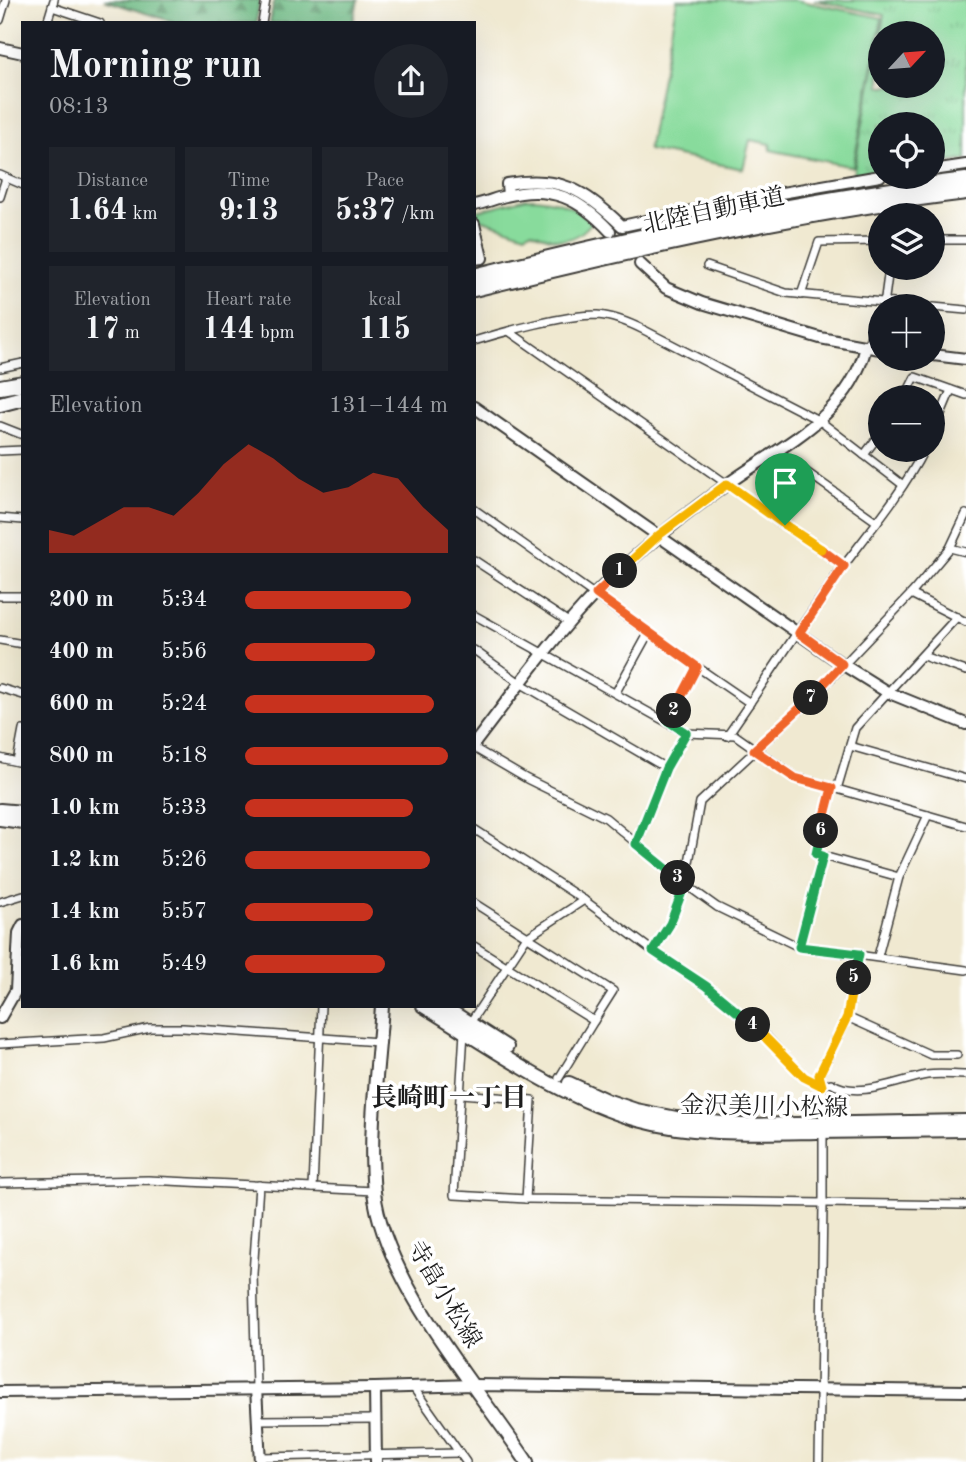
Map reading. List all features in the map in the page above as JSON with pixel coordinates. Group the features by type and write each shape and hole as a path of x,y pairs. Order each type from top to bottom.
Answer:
{"highway":[{"name":"北陸自動車道","path":"476,276 643,237 764,213 966,180"},
{"name":"北陸自動車道","path":"476,289 792,219 966,192"},
{"path":"0,385 21,381"},
{"path":"0,402 21,397"}],"main road":[{"path":"0,810 21,812"},
{"path":"0,819 21,822"},
{"name":"寺畠小松線","path":"382,1008 373,1149 374,1191 379,1217 388,1245 405,1281 527,1462"},
{"name":"金沢美川小松線","path":"427,1008 466,1027 555,1085 599,1107 637,1120 677,1129 746,1134 822,1128 966,1130"},
{"path":"445,1008 466,1027 559,1078 606,1100 636,1110 676,1118 741,1125 822,1128 966,1121"}],"street":[{"path":"0,20 6,0"},
{"path":"262,21 266,0"},
{"path":"48,21 53,4 95,21"},
{"path":"0,48 21,53"},
{"path":"945,168 966,165"},
{"path":"0,197 3,176 21,184"},
{"path":"508,195 507,184 530,180 556,182 577,190 600,204 622,226 747,199 868,178"},
{"path":"476,204 508,195 532,192 561,195 587,208 610,231"},
{"path":"476,232 482,258 476,260"},
{"path":"945,240 966,240"},
{"path":"801,295 819,242 868,241"},
{"path":"640,264 666,288 702,303 808,335 866,347"},
{"path":"707,267 786,293 868,302"},
{"path":"945,308 966,310"},
{"path":"476,340 573,317 599,315 621,320 820,421 903,485"},
{"path":"510,332 844,566"},
{"path":"476,743 520,683 596,594 659,535 727,484 820,421 835,407 851,386 868,343"},
{"path":"945,356 966,359"},
{"path":"0,368 21,363"},
{"path":"911,385 915,377 937,385"},
{"path":"945,388 966,395"},
{"path":"945,404 951,390"},
{"path":"476,408 842,664 887,692 966,723"},
{"path":"0,426 21,434"},
{"path":"0,451 21,450"},
{"path":"864,455 868,450"},
{"path":"777,451 877,522"},
{"path":"727,736 917,462"},
{"path":"476,510 596,594 648,634 750,703"},
{"path":"653,951 670,924 685,884 700,802 814,696 911,594 950,548 966,514"},
{"path":"0,518 21,520"},
{"path":"950,548 966,552"},
{"path":"476,561 570,623"},
{"path":"911,594 966,622"},
{"path":"0,596 21,596"},
{"path":"476,616 686,733 735,735 795,778 832,788 816,854 899,877"},
{"path":"957,617 855,728 837,789 966,826"},
{"path":"616,692 648,634"},
{"path":"0,640 21,644"},
{"path":"476,651 520,683 666,768"},
{"path":"923,656 966,671"},
{"path":"668,721 697,667"},
{"path":"0,688 21,694"},
{"path":"636,844 666,768 686,733"},
{"path":"0,758 17,762 21,741"},
{"path":"850,746 966,779"},
{"path":"476,747 527,779 606,818 685,884 717,906 799,947 966,970"},
{"path":"878,956 899,877 928,816"},
{"path":"476,830 584,900 706,986 764,1034 804,1077 822,1086 831,1083 840,1089 884,1088 929,1075 966,1075"},
{"path":"799,947 823,856"},
{"path":"0,902 21,896"},
{"path":"584,900 526,938 466,1027 454,1195 823,1205 966,1205"},
{"path":"476,904 613,991 559,1078"},
{"path":"0,1018 19,989 21,929"},
{"path":"476,947 594,1021"},
{"path":"819,1462 823,1205 822,1086 819,1075 847,1017 859,954"},
{"path":"313,1188 321,1008"},
{"path":"847,1017 931,1055 957,1055"},
{"path":"0,1044 104,1038 150,1028 379,1042"},
{"path":"461,1094 532,1100 526,1199"},
{"path":"0,1183 148,1180 374,1191"},
{"path":"259,1185 253,1274 260,1460 376,1458 460,1452"},
{"path":"0,1392 473,1385 966,1391"},
{"path":"413,1387 466,1462"},
{"path":"374,1388 376,1458"},
{"path":"259,1420 375,1419"}],"green space":[{"path":"104,0 260,0 256,21 171,21"},
{"path":"274,0 358,0 353,21 270,21"},
{"path":"677,0 795,0 882,18 881,21 868,21 868,90 853,167 770,150 771,144 750,140 743,169 648,150"},
{"path":"814,0 966,0 966,160 945,163 945,112 868,112 868,172 853,174 868,98 945,98 945,21 883,21 884,15"},
{"path":"527,198 546,199 577,211 592,222 578,235 564,240 548,238 531,231 525,234 476,218 476,211"}],"district":[{"name":"長崎町一丁目","path":"449,1099"}],"route":[{"path":"727,484 785,525 844,566 799,633 842,664 814,696 754,750 795,778 832,788 816,854 823,856 799,947 859,954 847,1017 819,1075 822,1086 804,1077 764,1034 706,986 653,951 670,924 685,884 636,844 666,768 686,733 668,721 697,667 596,594 659,535 727,484"}]}
